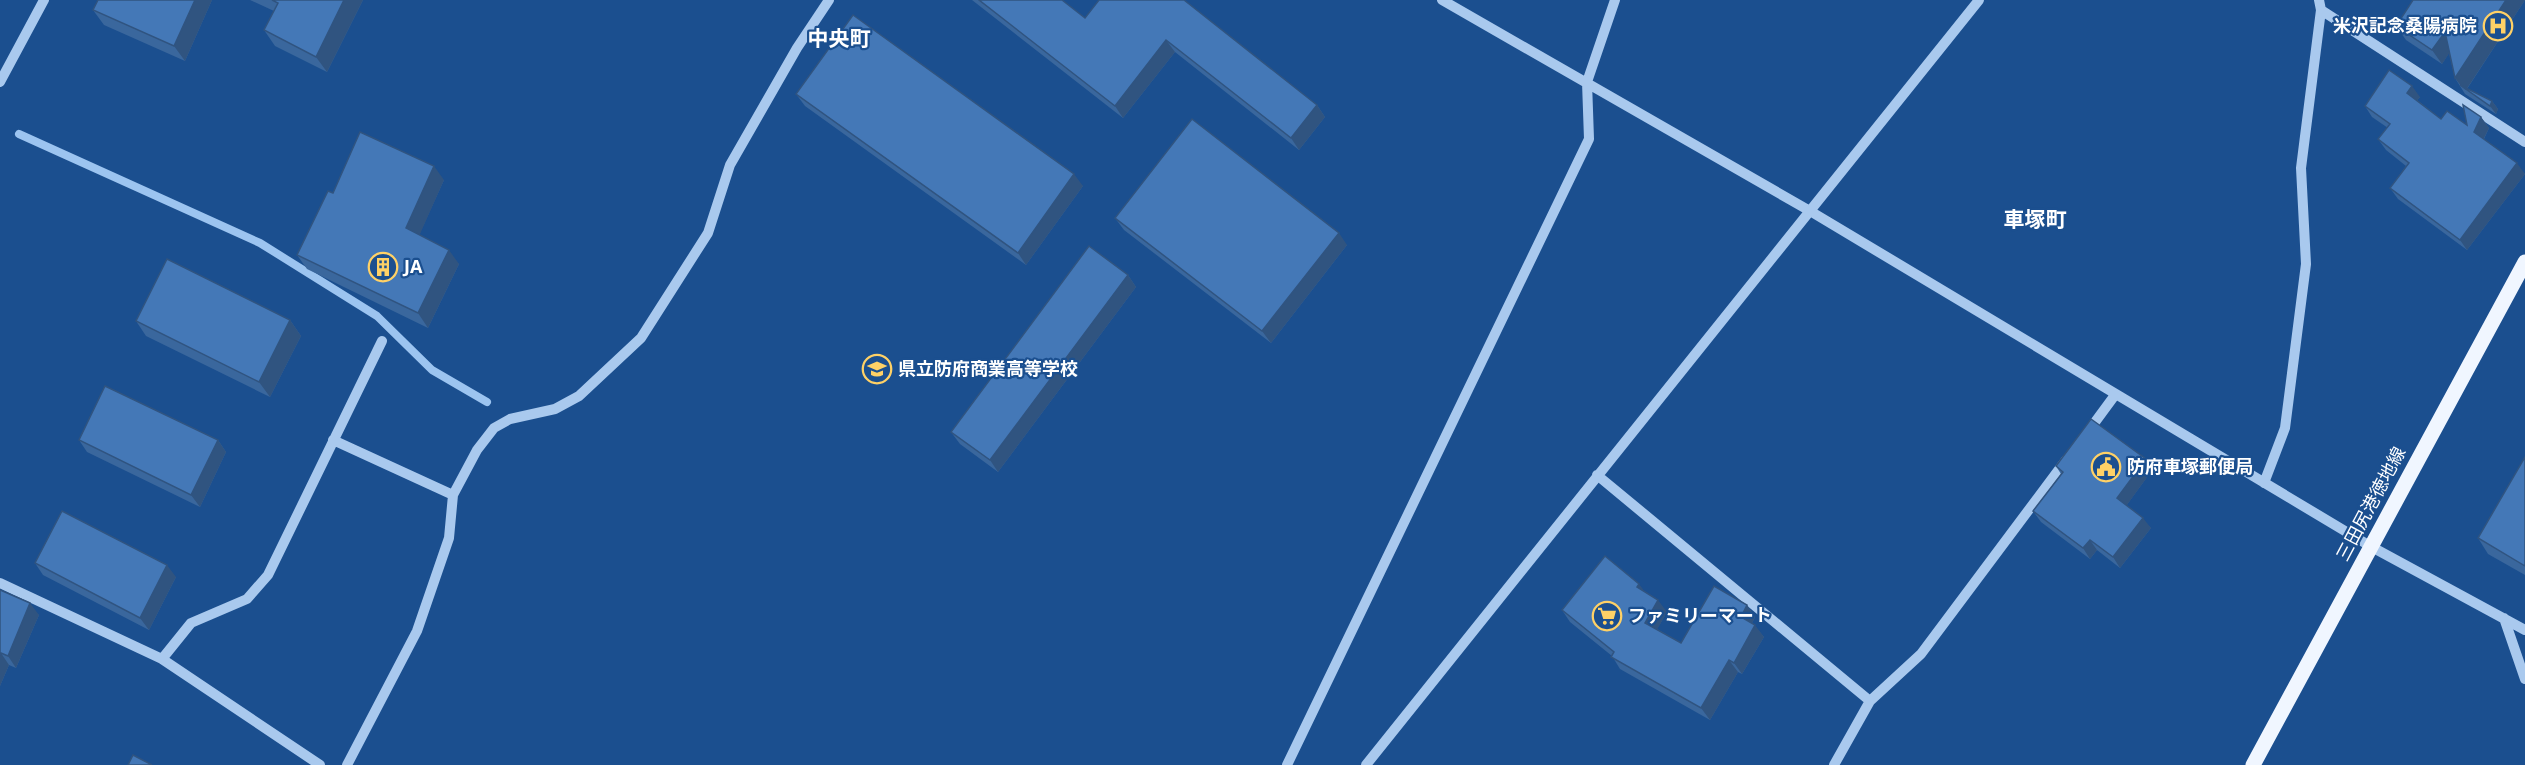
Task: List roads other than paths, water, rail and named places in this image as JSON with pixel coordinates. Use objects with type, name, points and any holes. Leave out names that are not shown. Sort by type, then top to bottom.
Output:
[{"type":"main road","name":"三田尻港徳地線","points":[[2253,765],[2525,262]]},
{"type":"street","points":[[0,82],[44,0]]},
{"type":"street","points":[[347,765],[417,631],[449,538],[453,495],[477,450],[494,428],[510,419],[555,409],[579,396],[641,338],[708,233],[730,165],[797,48],[830,0]]},
{"type":"street","points":[[1442,0],[1587,81],[1810,211],[2370,546],[2525,630]]},
{"type":"street","points":[[1287,765],[1589,140],[1587,81],[1615,0]]},
{"type":"street","points":[[1366,765],[1979,0]]},
{"type":"street","points":[[2264,483],[2285,428],[2306,264],[2301,168],[2320,5],[2525,141]]},
{"type":"street","points":[[162,659],[191,622],[247,599],[268,575],[382,341]]},
{"type":"street","points":[[2080,443],[2115,395]]},
{"type":"street","points":[[333,441],[453,495]]},
{"type":"street","points":[[1834,765],[1870,700],[1920,654],[2073,452]]},
{"type":"street","points":[[1597,475],[1870,700]]},
{"type":"street","points":[[0,583],[162,659],[320,765]]},
{"type":"street","points":[[2504,618],[2525,679]]},
{"type":"waterway","points":[[19,134],[260,243],[377,316],[432,370],[487,402]]},
{"type":"place","name":"米沢記念桑陽病院","points":[[2498,26]]},
{"type":"place","name":"JA","points":[[383,267]]},
{"type":"place","name":"県立防府商業高等学校","points":[[877,369]]},
{"type":"place","name":"防府車塚郵便局","points":[[2106,467]]},
{"type":"place","name":"ファミリーマート","points":[[1607,616]]},
{"type":"district","name":"中央町","points":[[839,39]]},
{"type":"district","name":"車塚町","points":[[2035,220]]}]
